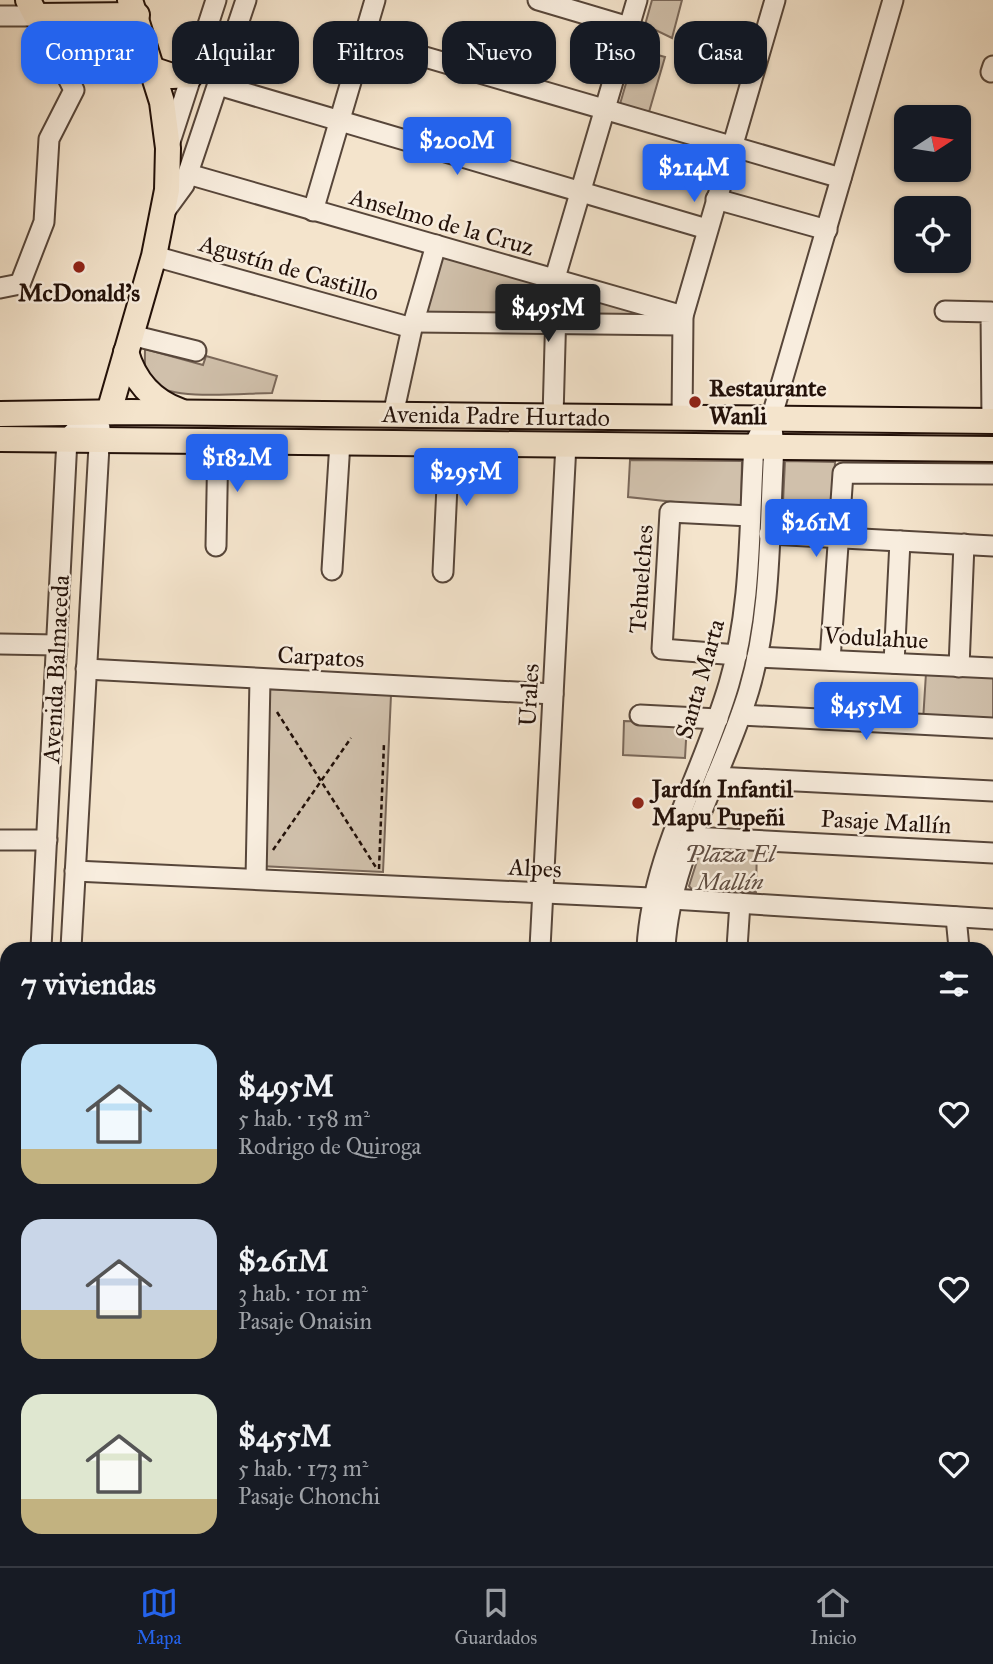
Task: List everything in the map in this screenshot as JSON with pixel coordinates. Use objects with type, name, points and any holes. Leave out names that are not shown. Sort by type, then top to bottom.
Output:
[{"type":"main road","points":[[32,8],[133,8]]},
{"type":"main road","points":[[157,84],[168,148],[165,211]]},
{"type":"main road","name":"Avenida Balmaceda","points":[[109,412],[165,211]]},
{"type":"main road","points":[[128,344],[133,373],[147,390],[164,404],[184,413]]},
{"type":"main road","name":"Avenida Padre Hurtado","points":[[0,414],[109,412],[992,421]]},
{"type":"main road","name":"Avenida Padre Hurtado","points":[[0,439],[993,449]]},
{"type":"street","points":[[209,21],[216,0]]},
{"type":"street","name":"Avenida Balmaceda","points":[[165,211],[178,195],[188,174],[246,0]]},
{"type":"street","points":[[369,21],[375,0]]},
{"type":"street","points":[[538,0],[609,21]]},
{"type":"street","points":[[631,21],[636,0]]},
{"type":"street","points":[[682,419],[683,320],[775,0]]},
{"type":"street","name":"Santa Marta","points":[[649,942],[662,899],[692,837],[741,715],[757,657],[769,534],[761,430],[771,419],[893,0]]},
{"type":"street","points":[[0,16],[32,8],[74,90],[47,149],[45,210],[34,251],[20,284],[0,288]]},
{"type":"street","points":[[428,58],[841,178]]},
{"type":"street","points":[[168,148],[188,84]]},
{"type":"street","points":[[313,211],[351,84]]},
{"type":"street","points":[[553,417],[556,280],[613,84]]},
{"type":"street","points":[[218,85],[707,229]]},
{"type":"street","name":"Anselmo de la Cruz","points":[[188,174],[556,280],[683,320]]},
{"type":"street","points":[[716,200],[827,230]]},
{"type":"street","points":[[393,415],[413,325],[436,245]]},
{"type":"street","name":"Agustín de Castillo","points":[[154,256],[413,325],[683,320]]},
{"type":"street","points":[[944,311],[991,312],[992,421]]},
{"type":"street","points":[[128,344],[196,351]]},
{"type":"street","points":[[67,439],[90,419],[109,412]]},
{"type":"street","name":"Avenida Balmaceda","points":[[71,942],[98,439],[102,421],[109,412]]},
{"type":"street","name":"Avenida Balmaceda","points":[[41,942],[67,439]]},
{"type":"street","points":[[216,546],[218,440]]},
{"type":"street","points":[[332,570],[340,442]]},
{"type":"street","points":[[443,572],[449,443]]},
{"type":"street","name":"Urales","points":[[540,942],[566,444]]},
{"type":"street","name":"Santa Marta","points":[[665,942],[662,899],[669,845],[718,719],[737,655],[745,611],[750,516],[764,446]]},
{"type":"street","points":[[830,660],[843,473],[993,474]]},
{"type":"street","name":"Tehuelches","points":[[737,655],[662,649],[670,512],[750,516]]},
{"type":"street","points":[[769,534],[993,546]]},
{"type":"street","points":[[894,663],[900,541]]},
{"type":"street","points":[[958,667],[964,544]]},
{"type":"street","points":[[0,645],[57,645]]},
{"type":"street","name":"Vodulahue","points":[[757,657],[993,668]]},
{"type":"street","name":"Carpatos","points":[[86,669],[260,682],[553,694]]},
{"type":"street","points":[[257,876],[260,682]]},
{"type":"street","points":[[640,715],[718,719]]},
{"type":"street","points":[[741,715],[993,728]]},
{"type":"street","points":[[716,777],[993,790]]},
{"type":"street","name":"Pasaje Mallín","points":[[692,837],[993,853]]},
{"type":"street","points":[[0,840],[47,840]]},
{"type":"street","name":"Alpes","points":[[75,871],[383,878],[542,893],[993,919]]},
{"type":"street","points":[[737,942],[740,903]]},
{"type":"street","points":[[956,917],[958,942]]},
{"type":"path","points":[[260,682],[383,878]]},
{"type":"path","points":[[257,876],[351,738]]},
{"type":"path","points":[[383,878],[384,743]]},
{"type":"green space","points":[[652,0],[682,0],[676,21],[674,21],[672,38],[660,32],[660,21],[646,21]]},
{"type":"green space","points":[[660,56],[665,57],[660,74]]},
{"type":"green space","points":[[626,84],[657,84],[649,112],[620,104]]},
{"type":"green space","points":[[433,251],[545,282],[542,313],[422,314]]},
{"type":"green space","points":[[566,289],[654,316],[565,316]]},
{"type":"green space","points":[[145,349],[203,365],[206,356],[277,376],[272,393],[177,393],[150,381],[145,368]]},
{"type":"green space","points":[[630,460],[742,461],[741,509],[628,497]]},
{"type":"green space","points":[[785,461],[835,462],[832,526],[782,523]]},
{"type":"green space","points":[[926,673],[993,677],[993,725],[923,721]]},
{"type":"green space","points":[[269,689],[391,695],[383,872],[260,866]]},
{"type":"green space","points":[[624,721],[687,723],[685,758],[623,755]]},
{"type":"green space","name":"Plaza El Mallín","points":[[703,842],[757,844],[756,892],[694,892],[689,886]]},
{"type":"place","name":"McDonald's","points":[[79,267]]},
{"type":"place","name":"Restaurante Wanli","points":[[695,402]]},
{"type":"place","name":"Jardín Infantil Mapu Pupeñi","points":[[638,803]]}]
